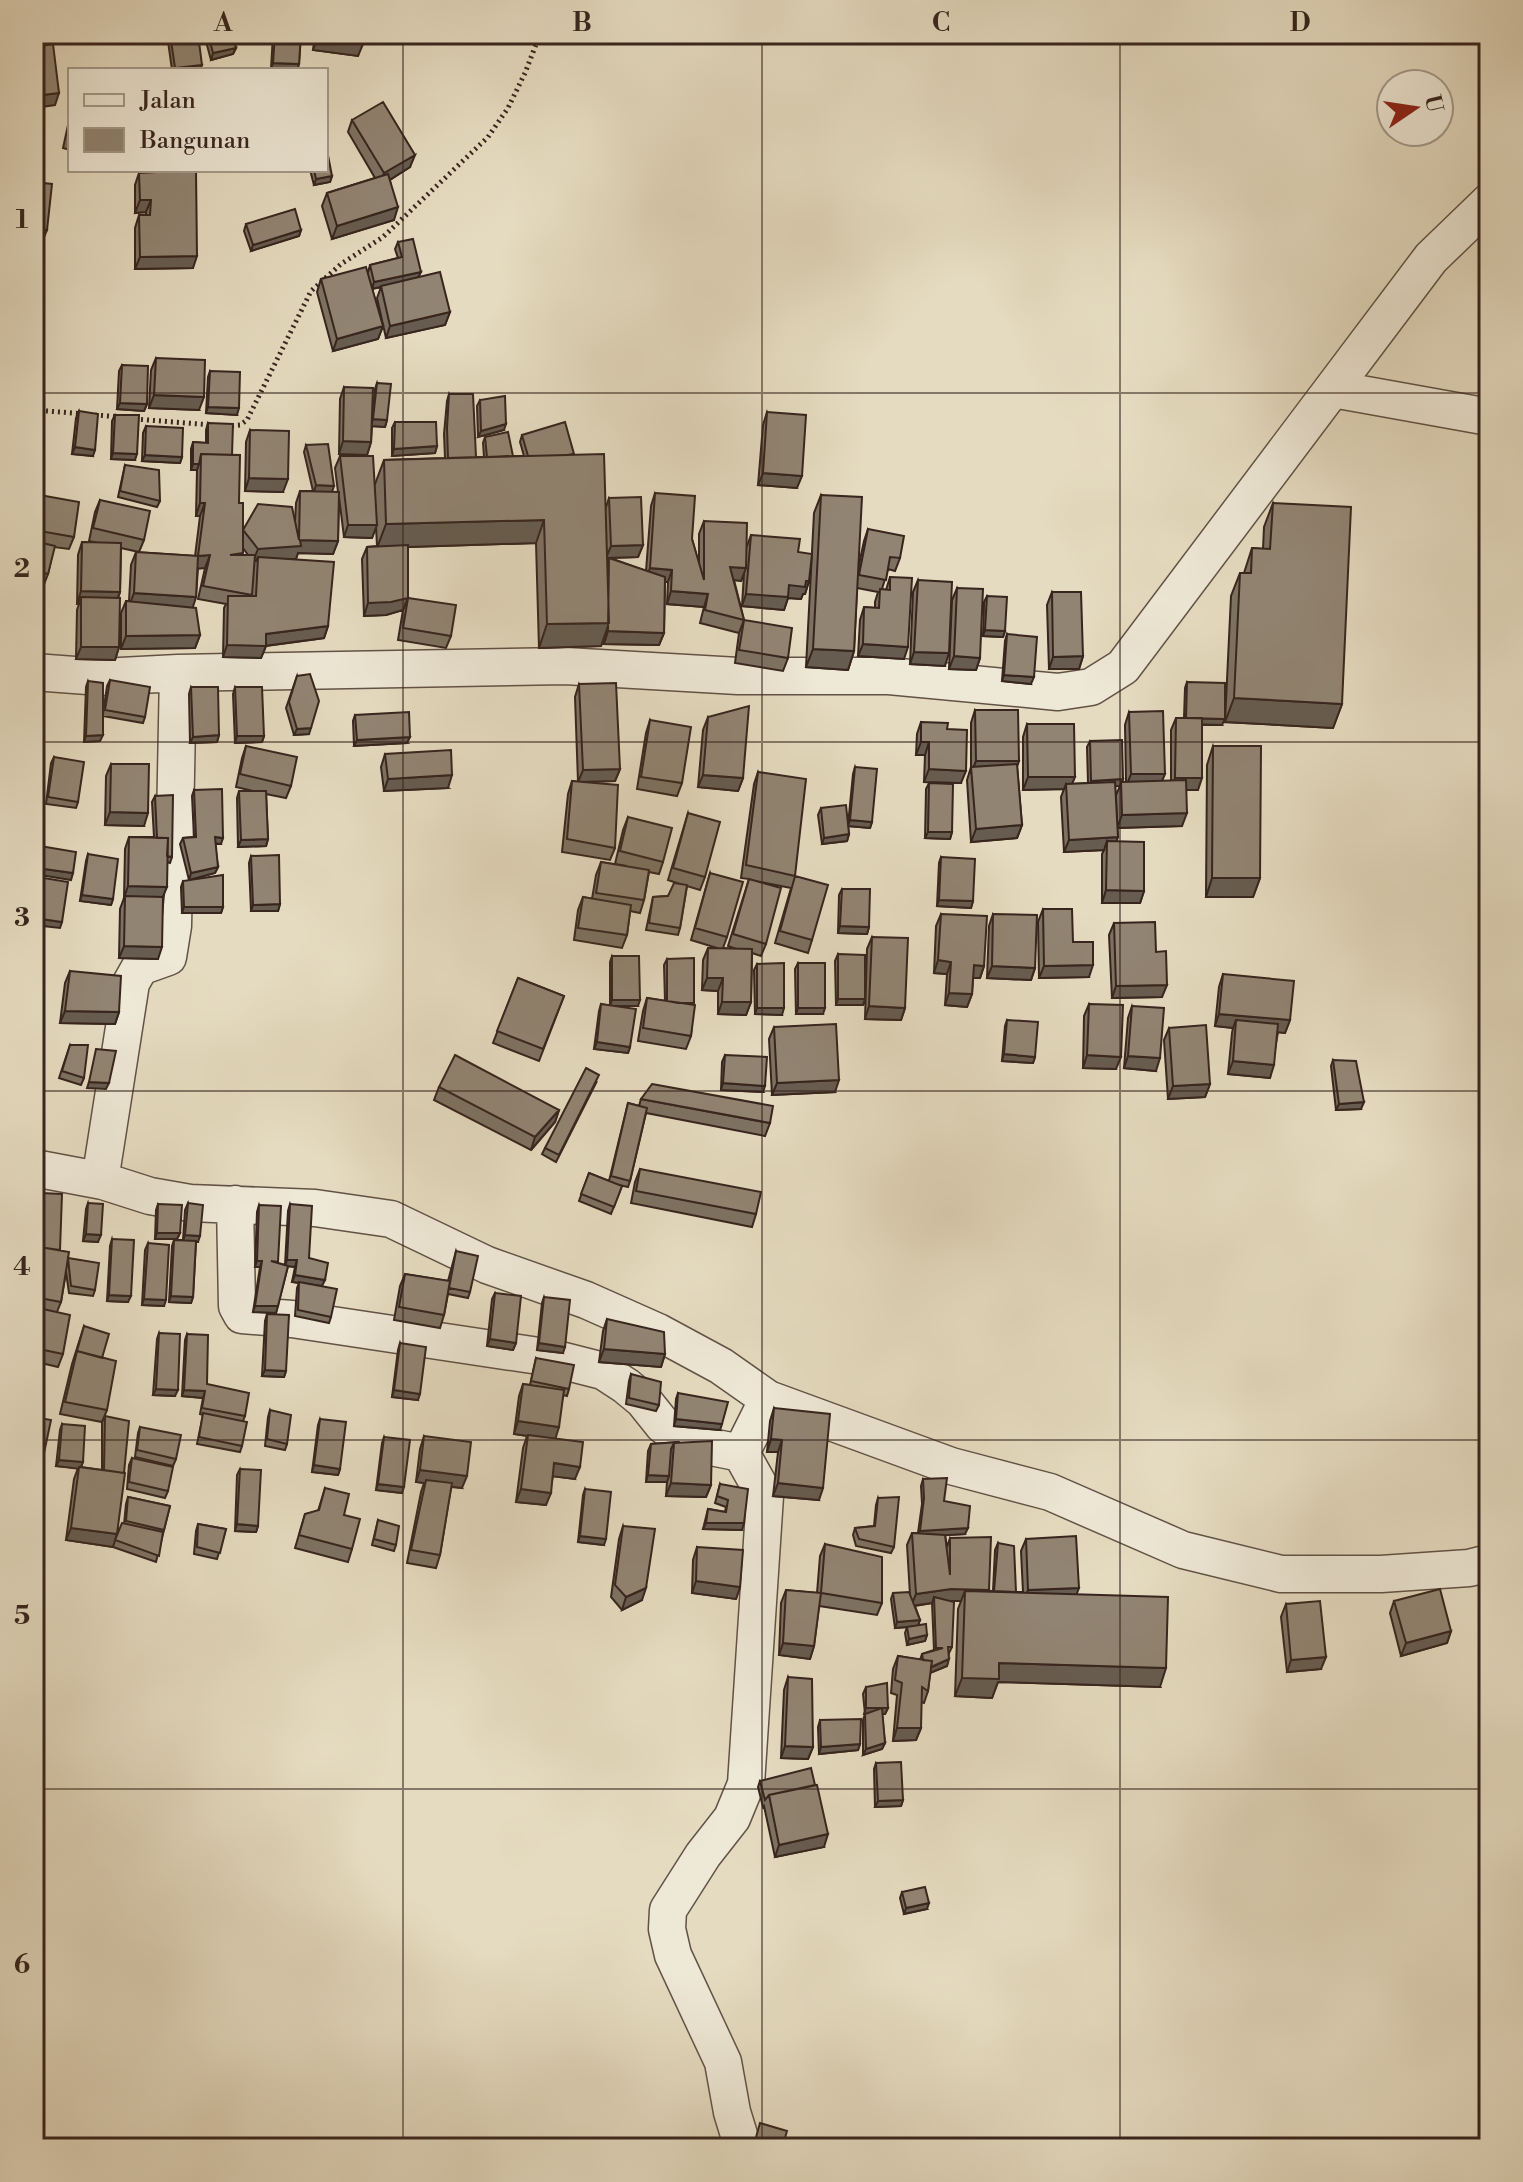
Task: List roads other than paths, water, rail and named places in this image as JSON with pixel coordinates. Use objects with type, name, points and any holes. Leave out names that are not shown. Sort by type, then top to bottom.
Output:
[{"type":"street","points":[[34,672],[101,677],[565,666],[738,676],[889,676],[1058,692],[1091,687],[1123,667],[1431,258],[1489,202]]},
{"type":"street","points":[[1333,389],[1489,417]]},
{"type":"street","points":[[103,1181],[102,1168],[131,983],[140,967],[168,957],[173,926],[178,673]]},
{"type":"street","points":[[34,1168],[103,1181],[150,1196],[190,1203],[315,1208],[391,1219],[487,1265],[586,1300],[658,1332],[721,1366],[768,1399],[951,1466],[1050,1492],[1183,1550],[1281,1574],[1381,1574],[1469,1568],[1489,1563]]},
{"type":"street","points":[[235,1204],[236,1299],[242,1315],[292,1319],[552,1358],[603,1371],[643,1400],[663,1425],[686,1442],[741,1453],[765,1496],[746,1784],[732,1818],[703,1855],[668,1910],[667,1929],[673,1955],[723,2062],[732,2112],[743,2148]]},
{"type":"street","points":[[741,1453],[768,1399]]}]
